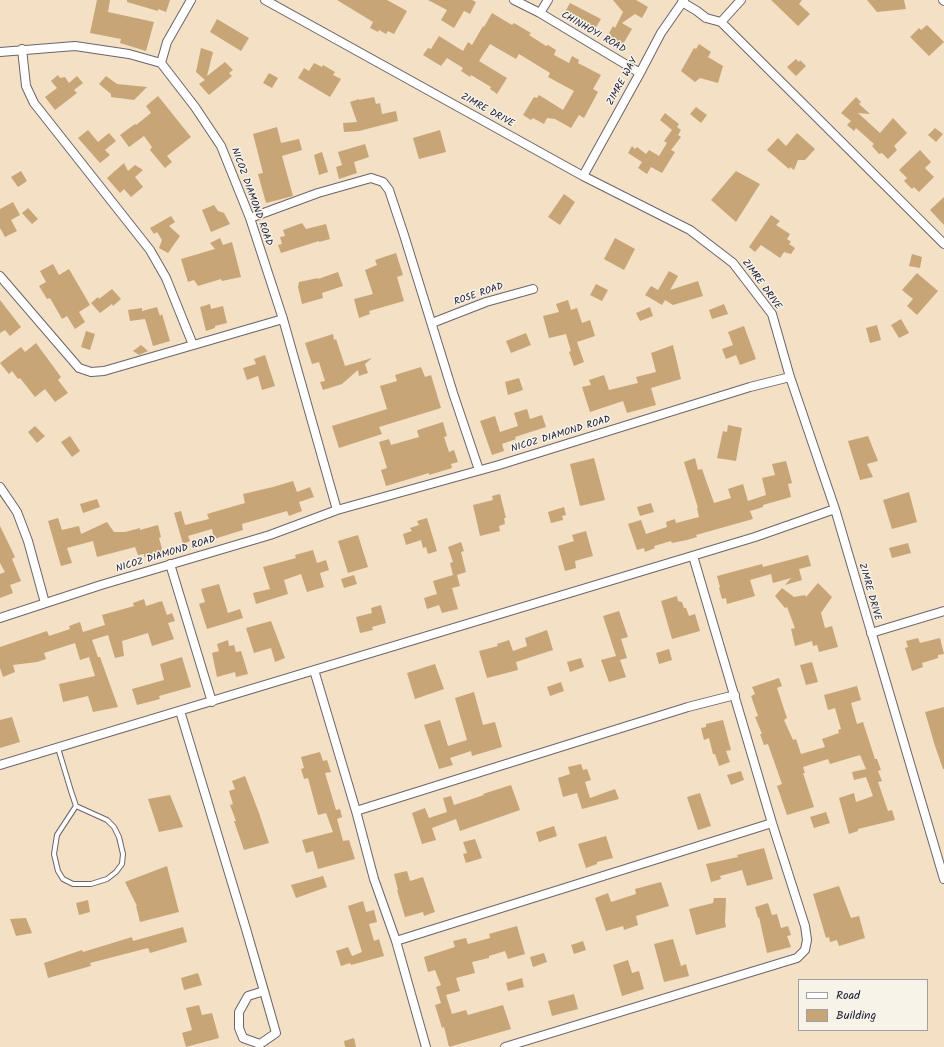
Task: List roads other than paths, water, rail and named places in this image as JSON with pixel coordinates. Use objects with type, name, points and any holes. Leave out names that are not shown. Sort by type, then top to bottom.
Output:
[{"type":"street","points":[[0,52],[22,49],[75,46],[130,54],[161,63],[167,42],[191,0]]},
{"type":"street","name":"ZIMRE DRIVE","points":[[265,0],[583,176],[690,230],[733,263],[772,314],[790,377],[835,509],[944,879]]},
{"type":"street","name":"CHINHOYI ROAD","points":[[514,0],[640,74]]},
{"type":"street","points":[[540,14],[548,0]]},
{"type":"street","points":[[721,22],[741,0]]},
{"type":"street","points":[[683,1],[706,18],[721,22],[944,244]]},
{"type":"street","name":"ZIMRE WAY","points":[[583,176],[661,33],[683,1]]},
{"type":"street","points":[[22,49],[26,86],[34,103],[150,250],[166,278],[193,345]]},
{"type":"street","name":"NICOZ DIAMOND ROAD","points":[[161,63],[195,107],[221,146],[250,218],[283,319],[337,510]]},
{"type":"street","points":[[250,218],[318,193],[371,178],[383,182],[389,190],[479,470]]},
{"type":"street","points":[[0,277],[79,368],[91,372],[104,371],[283,319]]},
{"type":"street","name":"ROSE ROAD","points":[[432,323],[486,302],[533,289]]},
{"type":"street","name":"NICOZ DIAMOND ROAD","points":[[0,618],[170,564],[270,535],[337,510],[479,470],[750,387],[790,377]]},
{"type":"street","points":[[0,487],[17,512],[28,541],[45,603]]},
{"type":"street","points":[[0,765],[755,538],[835,509]]},
{"type":"street","points":[[505,1047],[797,958],[805,950],[807,940],[804,926],[693,556]]},
{"type":"street","points":[[170,564],[212,702]]},
{"type":"street","points":[[871,634],[944,611]]},
{"type":"street","points":[[314,670],[356,811],[374,879],[396,941],[426,1047]]},
{"type":"street","points":[[356,811],[688,707],[735,695]]},
{"type":"street","points":[[180,711],[264,991],[276,1033],[260,1044],[243,1038],[239,1028],[239,1012],[248,996],[264,991]]},
{"type":"street","points":[[396,941],[772,823]]},
{"type":"lane","points":[[58,748],[70,791],[76,806],[107,820],[114,827],[119,836],[123,854],[122,864],[116,872],[107,879],[91,884],[73,884],[63,879],[58,870],[54,854],[57,835],[76,806]]}]
